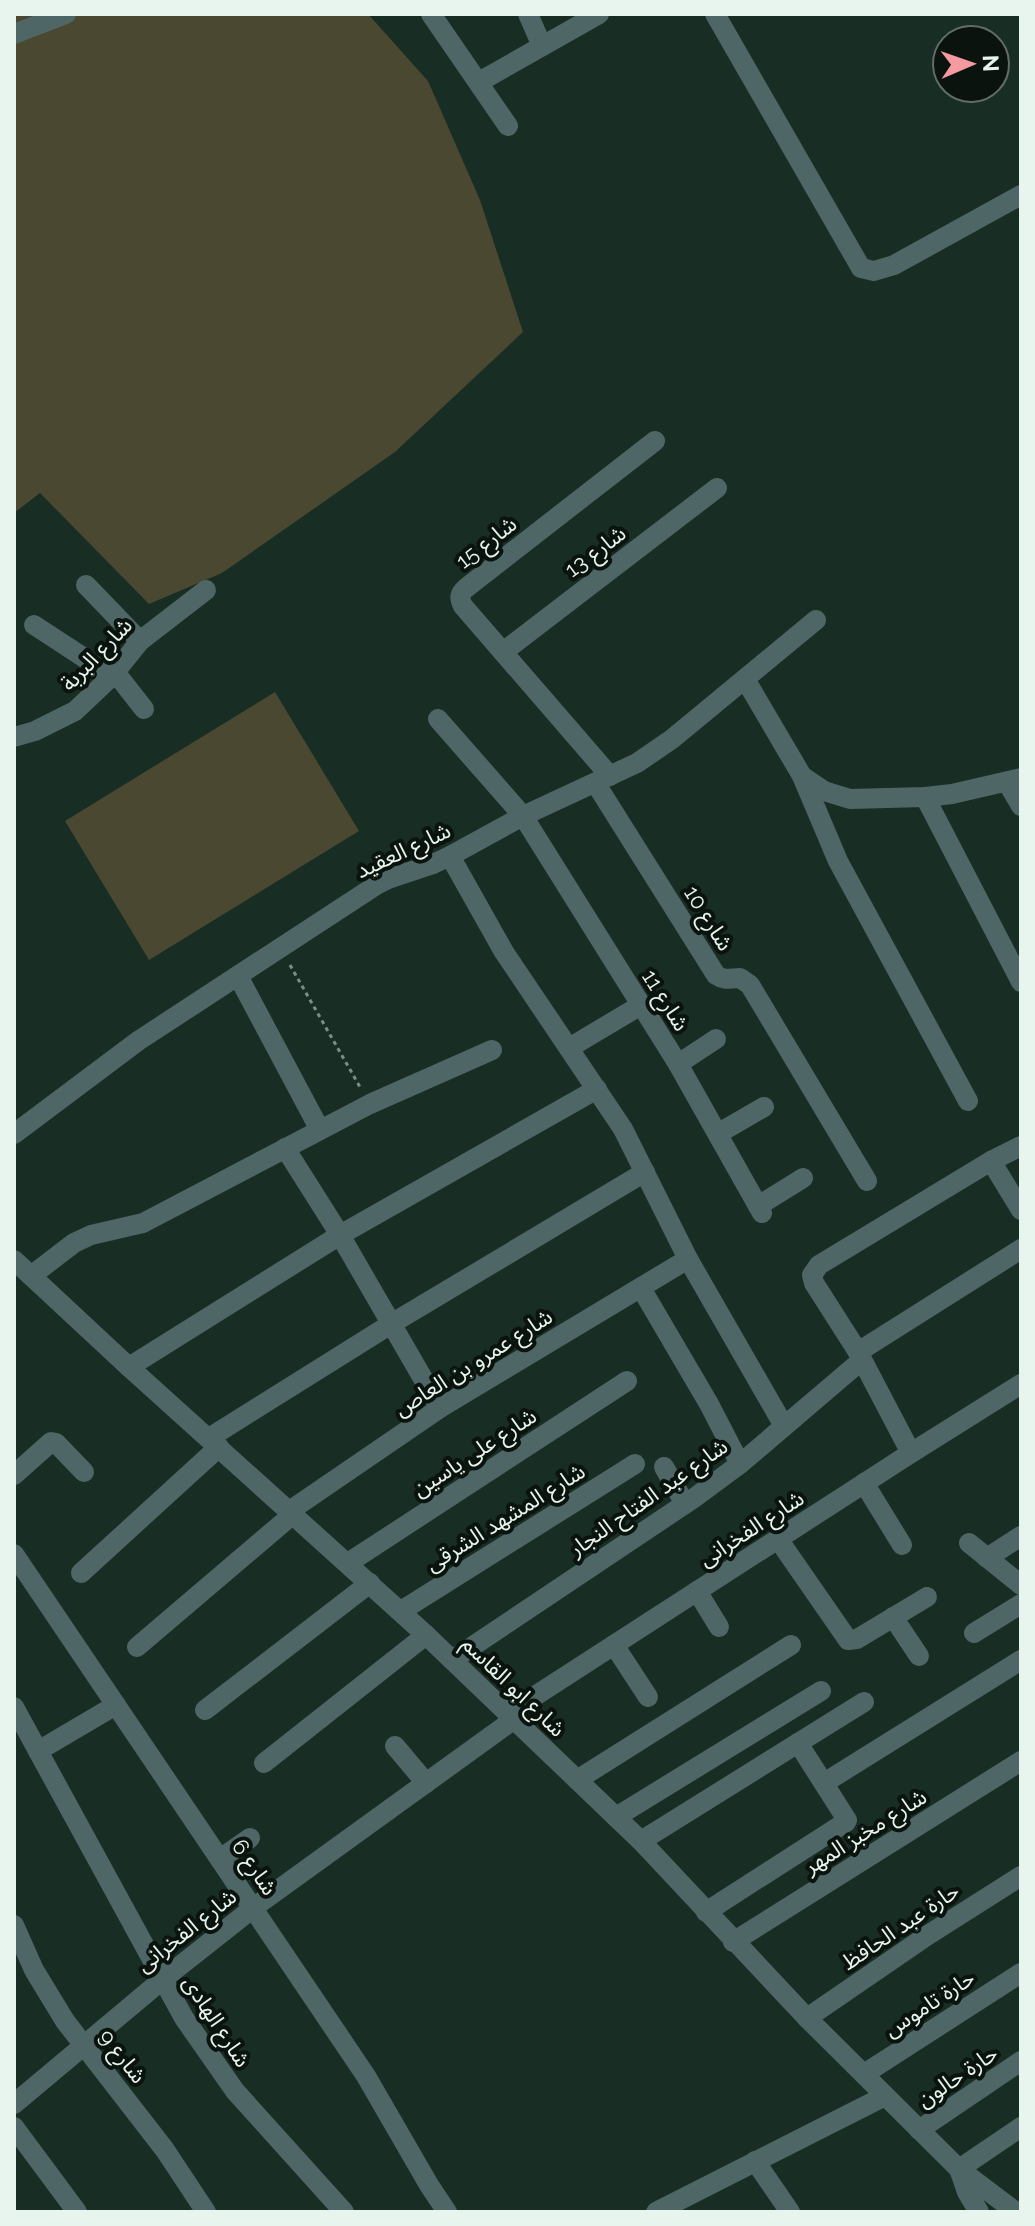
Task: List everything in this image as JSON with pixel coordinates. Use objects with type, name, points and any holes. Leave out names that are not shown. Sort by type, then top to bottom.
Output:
[{"type":"street","points":[[14,34],[66,14]]},
{"type":"street","points":[[431,14],[508,126]]},
{"type":"street","points":[[528,14],[542,46]]},
{"type":"street","points":[[479,82],[599,14]]},
{"type":"street","points":[[715,14],[861,268],[874,271],[894,265],[1021,195]]},
{"type":"street","name":"شارع 15","points":[[603,780],[463,606],[459,599],[460,592],[655,441]]},
{"type":"street","name":"شارع 13","points":[[503,652],[717,488]]},
{"type":"street","points":[[86,585],[140,641]]},
{"type":"street","name":"شارع البربة","points":[[14,737],[35,731],[75,711],[113,674],[140,641],[206,590]]},
{"type":"street","name":"شارع العقيد","points":[[14,1134],[138,1041],[388,879],[433,864],[523,816],[637,763],[672,739],[816,620]]},
{"type":"street","points":[[34,625],[113,674],[144,709]]},
{"type":"street","points":[[745,679],[802,776],[838,861],[968,1101]]},
{"type":"street","name":"شارع 11","points":[[438,719],[523,816],[678,1064],[760,1210],[803,1178]]},
{"type":"street","points":[[802,776],[824,791],[850,799],[952,794],[1014,780],[1021,806]]},
{"type":"street","name":"شارع 10","points":[[603,780],[716,975],[728,980],[740,978],[750,985],[867,1181]]},
{"type":"street","points":[[925,797],[1021,982]]},
{"type":"street","points":[[450,856],[504,952],[623,1129],[688,1259],[784,1426]]},
{"type":"street","points":[[238,976],[320,1130]]},
{"type":"street","points":[[569,1048],[641,1005]]},
{"type":"street","points":[[678,1064],[716,1039]]},
{"type":"street","points":[[31,1276],[74,1243],[91,1235],[143,1223],[370,1104],[492,1050]]},
{"type":"street","points":[[129,1367],[340,1235],[597,1089]]},
{"type":"street","points":[[719,1133],[764,1107]]},
{"type":"street","points":[[911,1453],[860,1356],[812,1275],[819,1265],[1021,1146]]},
{"type":"street","points":[[285,1148],[340,1235],[440,1408]]},
{"type":"street","points":[[991,1161],[1021,1210]]},
{"type":"street","points":[[81,1573],[214,1443],[391,1324],[645,1172]]},
{"type":"street","name":"شارع عبد الفتاح النجار","points":[[452,1660],[685,1504],[740,1464],[860,1356],[1021,1249]]},
{"type":"street","name":"شارع عمرو بن العاص","points":[[137,1647],[290,1513],[440,1408],[688,1259]]},
{"type":"street","name":"شارع ابو القاسم","points":[[14,1260],[401,1611],[641,1841],[733,1942],[919,2130],[959,2169],[1016,2212]]},
{"type":"street","points":[[641,1288],[740,1464]]},
{"type":"street","name":"شارع على ياسين","points":[[348,1563],[627,1381]]},
{"type":"street","name":"شارع الفخرانى","points":[[14,2104],[83,2044],[253,1908],[426,1783],[510,1717],[614,1645],[1021,1384]]},
{"type":"street","points":[[14,1475],[51,1442],[56,1443],[84,1472]]},
{"type":"street","name":"شارع المشهد الشرقى","points":[[401,1611],[635,1464]]},
{"type":"street","points":[[664,1467],[685,1504]]},
{"type":"street","points":[[864,1483],[902,1545]]},
{"type":"street","points":[[987,1558],[1021,1536]]},
{"type":"street","points":[[778,1539],[848,1640],[857,1639],[927,1597]]},
{"type":"street","points":[[969,1543],[1021,1585]]},
{"type":"street","name":"شارع 6","points":[[14,1554],[366,2076],[447,2212]]},
{"type":"street","points":[[205,1710],[370,1583]]},
{"type":"street","points":[[697,1591],[719,1627]]},
{"type":"street","points":[[974,1633],[1021,1604]]},
{"type":"street","points":[[893,1617],[919,1656]]},
{"type":"street","points":[[264,1763],[426,1635]]},
{"type":"street","points":[[614,1645],[648,1697]]},
{"type":"street","points":[[577,1780],[791,1645]]},
{"type":"street","points":[[824,1783],[1021,1660]]},
{"type":"street","points":[[616,1817],[821,1691]]},
{"type":"street","points":[[641,1841],[864,1702]]},
{"type":"street","points":[[38,1751],[116,1705]]},
{"type":"street","name":"شارع الهادى","points":[[14,1707],[162,1980],[208,2055],[235,2091],[344,2212]]},
{"type":"street","points":[[706,1912],[846,1822],[798,1743]]},
{"type":"street","points":[[395,1746],[426,1783]]},
{"type":"street","name":"شارع مخبز المهر","points":[[733,1942],[1021,1761]]},
{"type":"street","points":[[220,1859],[250,1838]]},
{"type":"street","name":"حارة عبد الحافظ","points":[[807,2018],[1021,1876]]},
{"type":"street","name":"شارع 9","points":[[14,1925],[48,1996],[165,2150],[206,2212]]},
{"type":"street","name":"حارة تاموس","points":[[864,2074],[1021,1973]]},
{"type":"street","name":"حارة حالون","points":[[919,2130],[1021,2061]]},
{"type":"street","points":[[656,2212],[885,2096]]},
{"type":"street","points":[[14,2127],[77,2212]]},
{"type":"street","points":[[959,2169],[1021,2127]]},
{"type":"street","points":[[755,2161],[790,2212]]},
{"type":"street","name":"شارع ابو القاسم","points":[[959,2169],[967,2192],[979,2212]]},
{"type":"path","points":[[280,949],[370,1104]]},
{"type":"shaded area","points":[[14,14],[368,14],[428,81],[480,200],[523,332],[395,452],[222,573],[149,604],[40,493],[14,513]]},
{"type":"shaded area","points":[[275,692],[359,831],[149,960],[65,821]]}]
